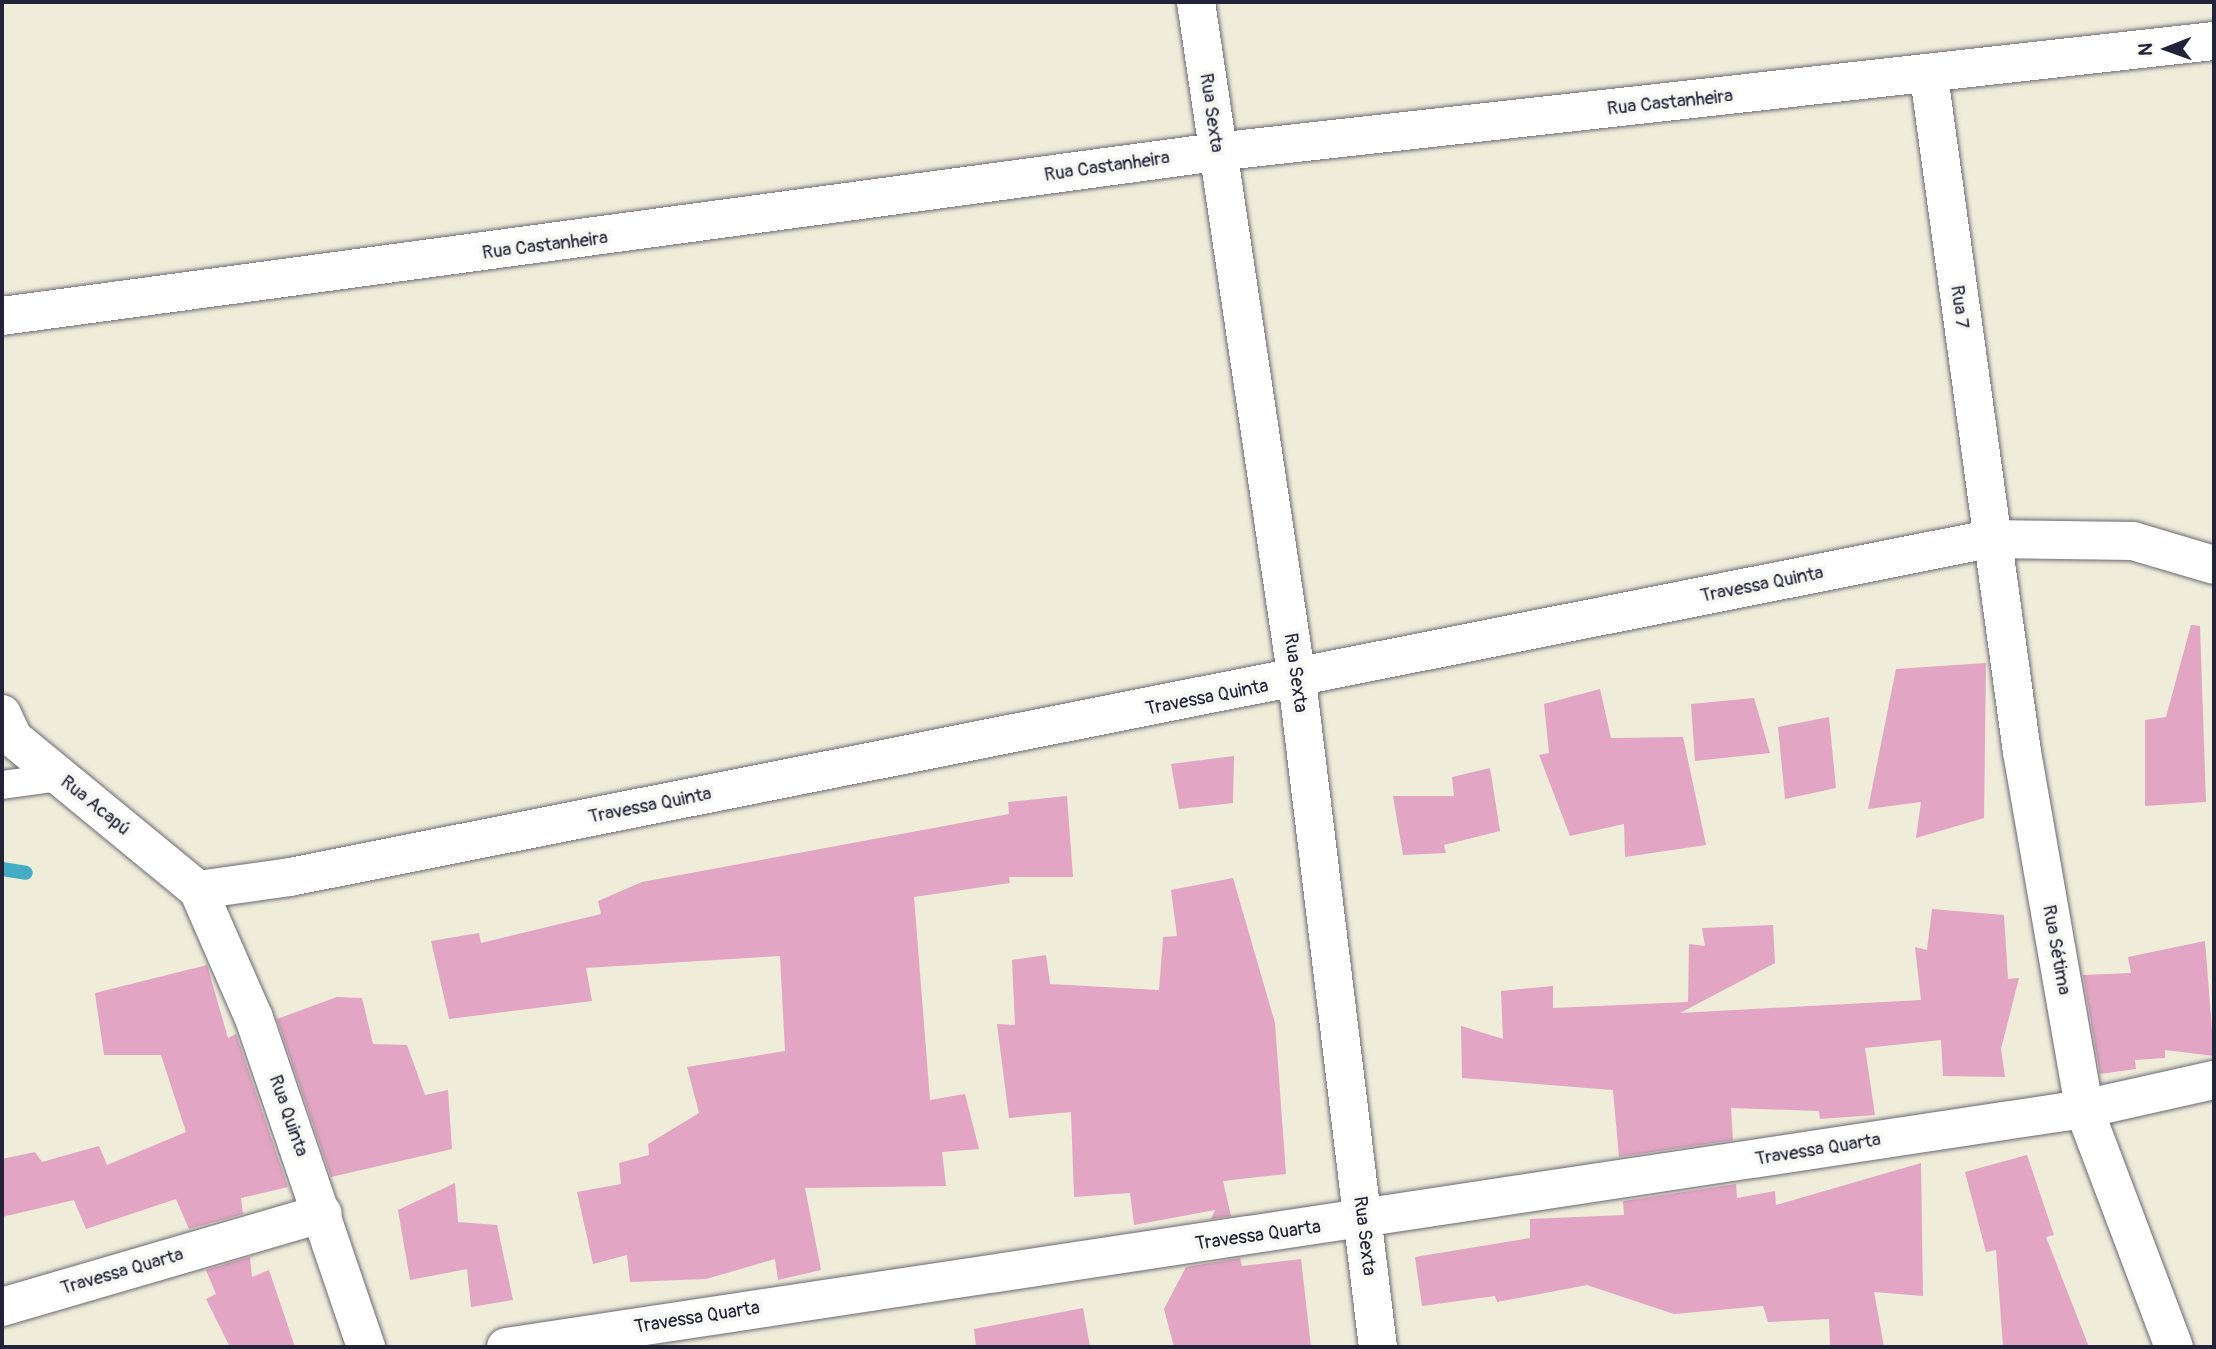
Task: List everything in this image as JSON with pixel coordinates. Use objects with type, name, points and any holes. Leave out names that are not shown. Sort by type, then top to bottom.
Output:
[{"type":"street","name":"Rua Sexta","points":[[1196,2],[1216,152],[1297,680],[1378,1347]]},
{"type":"street","name":"Rua Castanheira","points":[[2,316],[1216,152],[1928,76],[2214,41]]},
{"type":"street","name":"Rua 7","points":[[1928,76],[1990,539]]},
{"type":"street","name":"Travessa Quinta","points":[[198,890],[290,877],[1297,680],[1990,539],[2133,541],[2214,565]]},
{"type":"street","name":"Rua Sétima","points":[[1990,539],[2084,1110],[2174,1347]]},
{"type":"street","name":"Rua Acapú","points":[[2,714],[13,738],[198,890]]},
{"type":"street","name":"Rua Quinta","points":[[198,890],[254,1018],[323,1213],[366,1347]]},
{"type":"street","name":"Travessa Quarta","points":[[506,1347],[1362,1221],[2084,1110],[2214,1080]]},
{"type":"street","name":"Travessa Quarta","points":[[2,1307],[323,1213]]},
{"type":"lane","points":[[2,785],[60,777]]},
{"type":"building","points":[[2191,625],[2200,626],[2206,802],[2145,806],[2145,720],[2166,717]]},
{"type":"building","points":[[1986,663],[1984,818],[1916,838],[1921,802],[1868,809],[1896,669]]},
{"type":"building","points":[[1600,689],[1611,738],[1683,737],[1706,845],[1625,857],[1624,824],[1570,836],[1539,755],[1549,753],[1544,704]]},
{"type":"building","points":[[1754,698],[1770,753],[1695,761],[1691,704]]},
{"type":"building","points":[[1829,717],[1836,788],[1785,799],[1778,727]]},
{"type":"building","points":[[1234,756],[1233,803],[1179,809],[1171,764]]},
{"type":"building","points":[[1490,768],[1500,831],[1444,845],[1446,853],[1403,855],[1393,796],[1454,796],[1452,777]]},
{"type":"building","points":[[1067,796],[1073,877],[1009,877],[1010,883],[914,897],[930,1100],[965,1094],[979,1149],[942,1152],[946,1186],[805,1188],[821,1270],[778,1280],[775,1259],[706,1279],[630,1282],[627,1255],[593,1264],[577,1192],[621,1184],[619,1163],[649,1155],[648,1144],[699,1113],[687,1067],[785,1051],[780,956],[586,968],[592,1001],[449,1019],[431,941],[479,933],[481,943],[601,914],[598,901],[642,882],[1009,814],[1008,802]]},
{"type":"building","points":[[1233,878],[1275,1023],[1286,1174],[1223,1181],[1231,1216],[1211,1219],[1215,1210],[1134,1225],[1130,1193],[1074,1197],[1071,1112],[1009,1118],[997,1024],[1015,1025],[1012,960],[1046,955],[1050,984],[1159,990],[1163,937],[1177,936],[1171,890]]},
{"type":"building","points":[[1932,909],[2004,915],[2008,979],[2019,978],[2001,1049],[2005,1077],[1943,1076],[1941,1040],[1865,1048],[1875,1115],[1820,1119],[1819,1111],[1731,1108],[1733,1140],[1619,1157],[1613,1090],[1462,1078],[1461,1026],[1503,1039],[1501,991],[1553,986],[1553,1008],[1688,1002],[1689,944],[1705,946],[1702,928],[1773,925],[1775,963],[1680,1013],[1921,1000],[1915,947],[1927,950]]},
{"type":"building","points":[[2205,941],[2214,1056],[2165,1050],[2165,1058],[2135,1060],[2136,1069],[2100,1074],[2083,975],[2131,973],[2128,957]]},
{"type":"building","points":[[207,965],[228,1038],[236,1034],[288,1187],[241,1198],[243,1214],[189,1229],[176,1199],[86,1229],[74,1200],[2,1217],[2,1159],[35,1152],[42,1162],[99,1146],[107,1165],[186,1132],[161,1055],[104,1055],[95,993]]},
{"type":"building","points":[[337,997],[362,998],[373,1044],[407,1045],[425,1095],[448,1090],[452,1149],[331,1177],[277,1019]]},
{"type":"building","points":[[2027,1155],[2054,1235],[2046,1237],[2089,1347],[2003,1347],[1996,1250],[1986,1252],[1965,1172]]},
{"type":"building","points":[[1921,1163],[1923,1296],[1874,1292],[1884,1347],[1830,1347],[1829,1319],[1768,1322],[1763,1306],[1674,1314],[1587,1285],[1497,1302],[1495,1296],[1422,1306],[1415,1257],[1530,1238],[1530,1219],[1624,1215],[1623,1201],[1736,1184],[1737,1198],[1775,1191],[1776,1205]]},
{"type":"building","points":[[455,1183],[458,1222],[497,1225],[513,1300],[471,1307],[467,1269],[410,1280],[398,1210]]},
{"type":"building","points":[[250,1257],[252,1277],[269,1270],[295,1347],[230,1347],[206,1299],[216,1294],[206,1270]]},
{"type":"building","points":[[1240,1258],[1242,1266],[1301,1259],[1311,1347],[1174,1347],[1164,1309],[1186,1267]]},
{"type":"building","points":[[1083,1308],[1090,1347],[976,1347],[974,1329]]},
{"type":"waterway","points":[[2,869],[26,873]]}]
